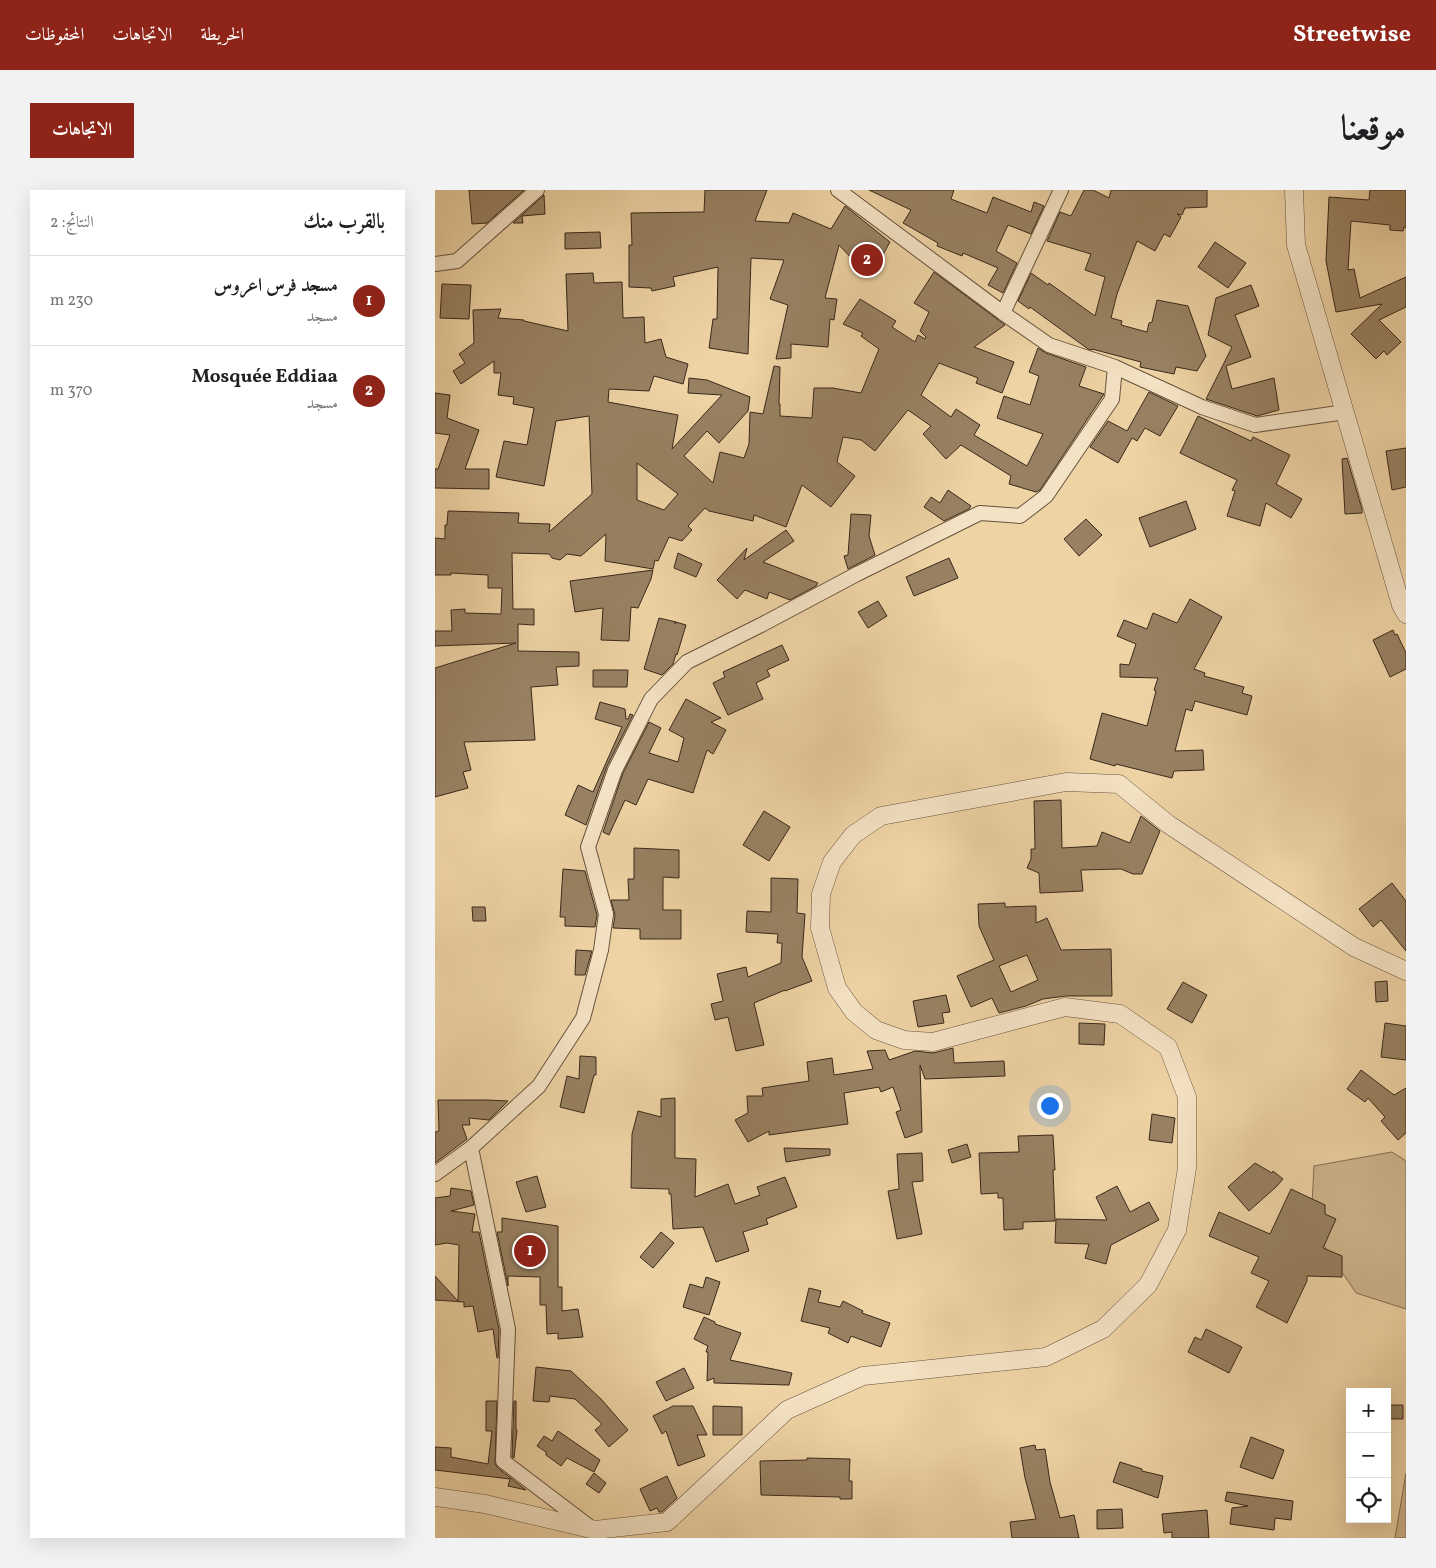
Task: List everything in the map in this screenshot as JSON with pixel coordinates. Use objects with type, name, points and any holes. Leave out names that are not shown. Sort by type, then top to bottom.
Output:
[{"type":"street","points":[[435,264],[457,261],[537,190]]},
{"type":"street","points":[[838,190],[1049,345],[1115,366],[1202,407],[1255,425],[1345,412]]},
{"type":"street","points":[[1003,313],[1061,190]]},
{"type":"street","points":[[1294,190],[1296,245],[1401,605],[1406,614]]},
{"type":"street","points":[[435,1174],[471,1148],[539,1086],[583,1018],[601,950],[606,914],[588,847],[615,770],[651,699],[687,662],[927,539],[980,513],[1021,516],[1046,496],[1112,400],[1115,366]]},
{"type":"street","points":[[435,1496],[485,1504],[595,1530],[667,1522],[787,1410],[863,1376],[1047,1357],[1103,1329],[1148,1285],[1177,1230],[1187,1168],[1187,1097],[1168,1047],[1120,1014],[1065,1007],[933,1042],[904,1040],[877,1030],[854,1012],[837,988],[820,928],[821,894],[833,862],[853,836],[881,816],[1065,782],[1119,784],[1168,824],[1354,947],[1406,971]]},
{"type":"street","points":[[471,1148],[508,1329],[503,1461],[595,1530]]},
{"type":"shaded area","points":[[1392,1152],[1406,1161],[1406,1309],[1356,1293],[1311,1226],[1314,1166]]},
{"type":"shaded area","points":[[1406,1473],[1406,1538],[1395,1538]]},
{"type":"building","points":[[469,190],[524,190],[487,223],[472,224]]},
{"type":"building","points":[[705,190],[767,190],[755,221],[789,223],[793,213],[831,229],[845,206],[890,242],[870,278],[839,245],[825,298],[837,299],[834,320],[830,319],[828,347],[791,344],[791,358],[776,359],[788,305],[770,299],[784,260],[751,258],[748,354],[709,348],[713,319],[717,319],[718,267],[673,277],[675,286],[652,291],[651,288],[629,287],[629,245],[632,245],[631,213],[704,212]]},
{"type":"building","points":[[869,190],[954,190],[951,199],[987,213],[993,197],[1031,212],[1034,202],[1044,206],[1031,234],[1008,225],[996,251],[1017,263],[1003,293],[988,285],[998,268],[963,253],[962,256],[937,246],[938,243],[903,223],[911,210]]},
{"type":"building","points":[[1084,190],[1093,190],[1109,198],[1111,190],[1207,190],[1207,207],[1185,208],[1182,215],[1177,214],[1181,217],[1170,237],[1164,234],[1155,251],[1137,241],[1117,294],[1111,318],[1122,321],[1121,325],[1147,332],[1149,323],[1152,322],[1157,300],[1188,306],[1206,356],[1197,371],[1176,367],[1174,374],[1140,367],[1141,362],[1088,349],[1030,307],[1029,309],[1018,301],[1031,273],[1048,285],[1049,283],[1095,316],[1105,277],[1085,270],[1091,254],[1047,241],[1060,212],[1071,216]]},
{"type":"building","points":[[1370,190],[1406,190],[1406,228],[1404,227],[1403,231],[1390,230],[1390,225],[1351,221],[1348,270],[1354,269],[1360,298],[1406,277],[1406,307],[1379,320],[1401,342],[1387,355],[1384,351],[1376,359],[1351,334],[1382,304],[1336,312],[1326,261],[1329,197],[1369,200]]},
{"type":"building","points":[[544,195],[545,214],[522,216],[523,223],[513,223]]},
{"type":"building","points":[[600,232],[601,248],[565,249],[565,233]]},
{"type":"building","points":[[1215,242],[1246,263],[1228,288],[1198,267]]},
{"type":"building","points":[[934,272],[1005,325],[974,347],[1014,362],[1002,393],[976,383],[978,378],[939,363],[921,395],[951,417],[956,409],[980,425],[974,435],[1027,466],[1043,434],[997,418],[1004,396],[1030,405],[1039,376],[1029,372],[1038,348],[1046,353],[1086,367],[1079,386],[1104,394],[1040,490],[1036,492],[1009,484],[1011,476],[961,445],[946,459],[923,434],[931,426],[908,410],[875,451],[861,440],[843,437],[837,462],[855,476],[831,507],[802,485],[786,527],[754,515],[753,521],[709,511],[705,508],[688,526],[692,530],[682,541],[669,537],[658,561],[655,560],[653,569],[605,561],[606,534],[581,556],[567,554],[560,560],[552,558],[549,554],[512,553],[513,609],[534,609],[534,625],[518,624],[518,651],[579,652],[579,666],[556,667],[558,685],[531,687],[535,740],[464,742],[471,770],[463,772],[468,788],[435,797],[435,668],[516,643],[435,646],[435,631],[452,631],[451,610],[465,609],[465,613],[501,614],[502,588],[488,588],[488,575],[451,573],[451,575],[435,575],[435,538],[445,539],[448,511],[519,513],[518,523],[550,524],[549,532],[592,494],[589,416],[556,421],[544,486],[496,477],[504,441],[527,445],[534,408],[513,404],[514,397],[498,395],[501,373],[494,373],[494,361],[461,384],[453,371],[465,363],[459,354],[474,343],[473,310],[501,309],[498,318],[524,320],[568,331],[566,274],[593,273],[594,283],[622,282],[623,318],[644,317],[645,343],[661,339],[666,357],[688,364],[683,384],[654,376],[649,391],[609,389],[608,402],[678,415],[672,449],[722,395],[688,393],[689,378],[707,380],[750,397],[748,411],[719,443],[707,431],[684,456],[713,483],[720,452],[744,458],[749,444],[750,412],[763,414],[774,366],[780,367],[780,416],[812,418],[814,388],[833,388],[861,393],[879,349],[861,336],[863,333],[843,324],[860,299],[896,321],[892,327],[915,342],[918,335],[925,339],[926,337],[920,331],[929,312],[914,303]],"holes":[[[637,463],[678,494],[664,510],[637,500]]]},
{"type":"building","points":[[442,284],[471,285],[469,319],[440,318]]},
{"type":"building","points":[[1251,285],[1259,306],[1235,315],[1251,357],[1226,366],[1232,389],[1274,378],[1279,410],[1257,416],[1206,399],[1232,347],[1208,335],[1216,298]]},
{"type":"building","points":[[1149,392],[1178,406],[1160,436],[1145,428],[1137,441],[1132,438],[1118,463],[1090,447],[1108,421],[1127,431]]},
{"type":"building","points":[[435,393],[450,395],[447,418],[479,430],[465,469],[489,469],[489,489],[435,488],[435,469],[438,469],[450,435],[435,433]]},
{"type":"building","points":[[1198,416],[1251,441],[1253,437],[1290,455],[1276,484],[1302,499],[1291,518],[1266,503],[1260,526],[1227,516],[1235,491],[1232,490],[1237,480],[1180,453]]},
{"type":"building","points":[[1406,448],[1406,487],[1392,490],[1386,451]]},
{"type":"building","points":[[1347,458],[1362,513],[1345,514],[1342,459]]},
{"type":"building","points":[[948,490],[971,506],[969,509],[944,521],[924,507],[931,497],[940,503]]},
{"type":"building","points":[[1186,501],[1196,529],[1150,547],[1139,518]]},
{"type":"building","points":[[851,514],[871,515],[869,536],[875,555],[848,569],[844,556],[848,555]]},
{"type":"building","points":[[1086,519],[1102,535],[1079,556],[1064,539]]},
{"type":"building","points":[[786,530],[794,541],[763,562],[818,583],[816,586],[790,600],[769,592],[767,599],[745,590],[737,599],[717,580],[747,548],[744,560]]},
{"type":"building","points":[[678,553],[702,564],[696,577],[674,568]]},
{"type":"building","points":[[949,558],[958,578],[914,596],[906,577]]},
{"type":"building","points":[[653,570],[638,608],[631,607],[629,641],[601,640],[603,608],[575,612],[570,581]]},
{"type":"building","points":[[1190,599],[1222,617],[1194,669],[1205,673],[1204,676],[1244,687],[1242,693],[1252,696],[1247,715],[1195,701],[1192,711],[1186,709],[1175,751],[1203,750],[1204,770],[1174,771],[1172,778],[1090,759],[1102,713],[1147,726],[1156,691],[1154,690],[1158,678],[1120,677],[1120,664],[1129,665],[1136,644],[1117,636],[1124,620],[1147,629],[1153,613],[1177,623]]},
{"type":"building","points":[[878,601],[887,616],[868,628],[858,612]]},
{"type":"building","points":[[659,618],[686,625],[673,664],[662,675],[644,669]]},
{"type":"building","points":[[1393,630],[1395,635],[1397,634],[1406,653],[1406,669],[1390,677],[1373,640]]},
{"type":"building","points":[[782,645],[789,660],[767,670],[770,676],[756,683],[763,699],[728,715],[713,683],[725,677],[723,672]]},
{"type":"building","points":[[593,670],[628,670],[627,687],[593,687]]},
{"type":"building","points":[[686,699],[721,718],[711,722],[726,730],[713,754],[707,750],[693,793],[648,779],[636,805],[625,800],[609,835],[603,832],[623,773],[649,722],[661,728],[649,753],[678,762],[684,738],[669,730]]},
{"type":"building","points":[[600,702],[625,709],[626,719],[628,719],[630,714],[633,715],[607,766],[586,825],[565,815],[578,785],[593,792],[622,727],[595,719]]},
{"type":"building","points":[[1061,800],[1062,848],[1097,846],[1102,832],[1130,843],[1141,816],[1160,831],[1142,874],[1133,874],[1121,869],[1081,870],[1083,891],[1040,893],[1039,873],[1027,868],[1031,859],[1031,849],[1035,849],[1034,801]]},
{"type":"building","points":[[764,811],[790,827],[769,861],[743,845]]},
{"type":"building","points":[[634,848],[679,850],[679,878],[663,877],[663,910],[681,910],[681,939],[640,939],[640,929],[613,928],[615,915],[611,900],[629,900],[628,879],[634,879]]},
{"type":"building","points":[[563,869],[585,871],[597,915],[595,927],[565,926],[565,917],[560,917]]},
{"type":"building","points":[[771,878],[798,879],[797,913],[805,914],[802,957],[812,981],[754,1003],[764,1045],[736,1051],[728,1017],[715,1020],[711,1004],[723,1001],[717,974],[746,967],[748,977],[781,963],[782,943],[777,943],[778,934],[746,932],[747,911],[771,912]]},
{"type":"building","points":[[1392,883],[1406,901],[1406,951],[1381,920],[1373,927],[1359,909]]},
{"type":"building","points":[[1005,903],[1005,907],[1036,906],[1036,923],[1047,918],[1061,950],[1111,949],[1112,996],[1066,996],[1043,999],[1026,1006],[999,1013],[992,998],[971,1007],[957,976],[994,960],[979,926],[978,904]],"holes":[[[1027,955],[1038,980],[1011,992],[999,966]]]},
{"type":"building","points":[[472,907],[485,907],[486,921],[473,921]]},
{"type":"building","points":[[576,950],[592,951],[585,975],[575,975]]},
{"type":"building","points":[[1387,981],[1388,1001],[1376,1002],[1375,982]]},
{"type":"building","points":[[1183,982],[1207,995],[1192,1023],[1167,1009]]},
{"type":"building","points":[[946,995],[950,1012],[942,1013],[944,1023],[918,1027],[913,1001]]},
{"type":"building","points":[[1079,1023],[1105,1024],[1104,1045],[1079,1044]]},
{"type":"building","points":[[1385,1023],[1406,1026],[1406,1060],[1381,1057]]},
{"type":"building","points":[[953,1048],[954,1063],[1004,1061],[1005,1076],[925,1079],[920,1065],[922,1132],[905,1138],[896,1112],[901,1110],[893,1087],[881,1092],[879,1087],[844,1093],[848,1124],[769,1135],[769,1131],[748,1142],[735,1120],[748,1113],[747,1096],[763,1096],[762,1088],[809,1081],[807,1062],[832,1058],[834,1075],[873,1069],[867,1051],[885,1050],[889,1060],[915,1051],[933,1053]]},
{"type":"building","points":[[580,1056],[596,1057],[596,1075],[594,1075],[584,1113],[560,1107],[567,1076],[579,1079]]},
{"type":"building","points":[[1361,1070],[1394,1095],[1406,1088],[1406,1133],[1398,1140],[1381,1121],[1385,1117],[1368,1098],[1365,1102],[1347,1089]]},
{"type":"building","points":[[675,1098],[675,1158],[696,1159],[695,1197],[728,1184],[735,1204],[760,1195],[757,1187],[785,1177],[797,1207],[766,1219],[768,1224],[743,1232],[749,1251],[716,1262],[703,1227],[673,1229],[669,1189],[631,1188],[632,1134],[638,1111],[661,1117],[661,1099]]},
{"type":"building","points":[[438,1100],[508,1101],[489,1120],[469,1118],[470,1125],[462,1125],[467,1139],[435,1163],[435,1132],[439,1131]]},
{"type":"building","points":[[1152,1114],[1175,1118],[1172,1143],[1149,1140]]},
{"type":"building","points":[[1053,1135],[1055,1221],[1023,1222],[1023,1229],[1004,1230],[1003,1198],[998,1198],[998,1193],[981,1194],[979,1153],[1019,1152],[1018,1136]]},
{"type":"building","points":[[967,1144],[971,1157],[952,1163],[948,1150]]},
{"type":"building","points":[[784,1148],[830,1149],[830,1155],[786,1162]]},
{"type":"building","points":[[922,1153],[923,1181],[912,1182],[922,1234],[897,1239],[888,1191],[899,1189],[897,1154]]},
{"type":"building","points":[[1255,1163],[1272,1173],[1273,1171],[1283,1179],[1249,1211],[1228,1187]]},
{"type":"building","points":[[537,1176],[546,1207],[526,1212],[516,1182]]},
{"type":"building","points":[[1117,1186],[1130,1212],[1149,1202],[1159,1220],[1111,1245],[1106,1264],[1085,1258],[1089,1244],[1055,1243],[1056,1219],[1107,1220],[1096,1197]]},
{"type":"building","points":[[451,1188],[471,1191],[474,1205],[451,1211],[475,1214],[472,1232],[479,1232],[499,1330],[498,1358],[493,1329],[478,1332],[473,1306],[464,1307],[464,1302],[435,1300],[435,1276],[458,1301],[459,1245],[447,1243],[435,1245],[435,1198],[450,1196]]},
{"type":"building","points":[[1291,1189],[1325,1205],[1325,1214],[1336,1219],[1323,1248],[1342,1256],[1342,1277],[1307,1276],[1307,1281],[1287,1323],[1256,1307],[1269,1281],[1251,1273],[1259,1257],[1209,1236],[1219,1212],[1270,1234]]},
{"type":"building","points":[[502,1218],[558,1226],[558,1287],[562,1287],[562,1311],[578,1309],[583,1337],[558,1339],[558,1333],[547,1334],[546,1305],[540,1305],[540,1277],[508,1276],[508,1286],[497,1232],[502,1232]]},
{"type":"building","points":[[661,1232],[674,1243],[653,1268],[640,1257]]},
{"type":"building","points":[[706,1277],[720,1282],[709,1315],[683,1307],[690,1284],[703,1288]]},
{"type":"building","points":[[809,1288],[821,1291],[818,1302],[840,1307],[843,1301],[863,1311],[862,1313],[890,1323],[881,1347],[851,1336],[848,1343],[828,1333],[830,1328],[801,1321]]},
{"type":"building","points":[[704,1317],[715,1322],[715,1324],[741,1333],[730,1360],[792,1373],[789,1385],[714,1383],[714,1378],[707,1381],[708,1352],[706,1352],[708,1346],[694,1339]]},
{"type":"building","points":[[1206,1329],[1242,1347],[1229,1373],[1188,1352],[1195,1337],[1201,1340]]},
{"type":"building","points":[[536,1367],[571,1371],[601,1399],[628,1430],[609,1447],[595,1430],[602,1424],[575,1399],[550,1396],[549,1402],[533,1401]]},
{"type":"building","points":[[684,1368],[694,1388],[666,1401],[656,1382]]},
{"type":"building","points":[[486,1401],[497,1401],[495,1464],[526,1490],[508,1486],[510,1479],[435,1470],[435,1447],[451,1448],[451,1457],[488,1464],[492,1431],[486,1431]]},
{"type":"building","points":[[514,1401],[516,1401],[517,1430],[514,1458],[512,1457]]},
{"type":"building","points":[[1391,1405],[1403,1405],[1403,1419],[1391,1419]]},
{"type":"building","points":[[673,1406],[693,1406],[707,1435],[697,1435],[705,1456],[678,1466],[666,1431],[662,1434],[653,1416]]},
{"type":"building","points":[[713,1406],[742,1407],[742,1435],[713,1435]]},
{"type":"building","points":[[558,1431],[600,1460],[594,1472],[567,1458],[561,1466],[537,1446],[544,1436],[552,1441]]},
{"type":"building","points":[[1251,1437],[1284,1450],[1273,1479],[1240,1467]]},
{"type":"building","points":[[1035,1445],[1036,1450],[1045,1449],[1050,1482],[1060,1518],[1074,1515],[1079,1538],[1012,1538],[1010,1522],[1036,1519],[1025,1478],[1020,1448]]},
{"type":"building","points":[[807,1458],[850,1459],[849,1481],[852,1481],[852,1499],[761,1495],[760,1461],[807,1460]]},
{"type":"building","points":[[1120,1462],[1142,1469],[1142,1471],[1163,1476],[1158,1498],[1113,1482]]},
{"type":"building","points":[[594,1473],[606,1483],[599,1493],[586,1484]]},
{"type":"building","points":[[667,1476],[677,1498],[662,1512],[659,1512],[657,1508],[650,1511],[640,1489]]},
{"type":"building","points":[[1227,1492],[1293,1501],[1291,1520],[1275,1518],[1274,1530],[1230,1524],[1232,1508],[1248,1506],[1225,1501]]},
{"type":"building","points":[[1122,1509],[1123,1528],[1097,1529],[1097,1510]]},
{"type":"building","points":[[1207,1510],[1209,1538],[1172,1538],[1172,1532],[1164,1533],[1162,1514]]},
{"type":"place","name":"Mosquée Eddiaa","points":[[867,260]]},
{"type":"place","name":"مسجد فرس اعروس","points":[[530,1251]]}]
